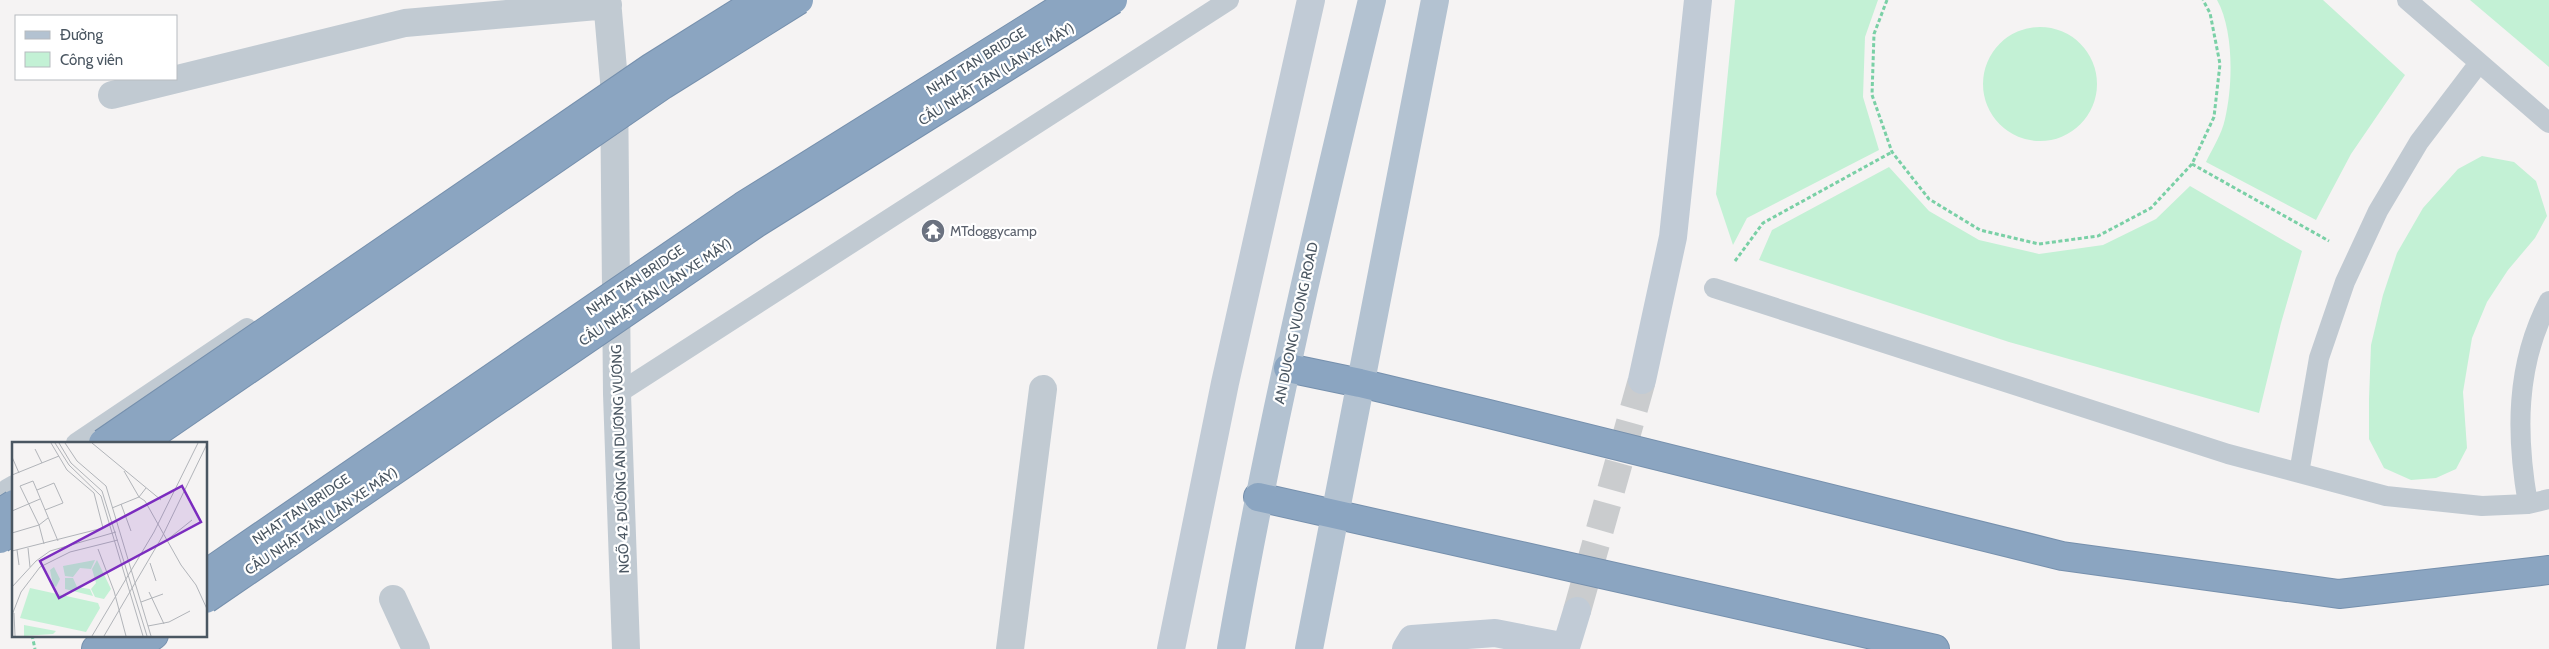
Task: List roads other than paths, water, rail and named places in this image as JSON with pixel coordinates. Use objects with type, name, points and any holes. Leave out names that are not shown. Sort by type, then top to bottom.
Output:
[{"type":"highway","points":[[104,442],[636,78],[759,0]]},
{"type":"highway","points":[[141,442],[663,85],[799,0]]},
{"type":"highway","name":"NHAT TAN BRIDGE","points":[[208,573],[743,206],[1073,0]]},
{"type":"highway","name":"CẦU NHẬT TÂN (LÀN XE MÁY)","points":[[208,598],[755,224],[1113,0]]},
{"type":"highway","points":[[1288,368],[1360,382],[2062,556],[2339,594],[2549,570]]},
{"type":"highway","points":[[1258,497],[1935,649]]},
{"type":"highway","points":[[0,539],[12,531]]},
{"type":"highway","points":[[96,649],[115,636]]},
{"type":"highway","points":[[134,649],[153,636]]},
{"type":"main road","name":"AN DUONG VUONG ROAD","points":[[1231,649],[1258,497],[1288,368],[1309,259],[1372,0]]},
{"type":"main road","points":[[1309,649],[1435,0]]},
{"type":"street","points":[[614,81],[741,0]]},
{"type":"street","points":[[1171,649],[1225,383],[1311,0]]},
{"type":"street","points":[[1642,380],[1673,237],[1698,0]]},
{"type":"street","points":[[178,79],[405,23],[608,2]]},
{"type":"street","name":"NGÕ 42 ĐƯỜNG AN DƯƠNG VƯƠNG","points":[[608,2],[614,81],[617,394],[626,649]]},
{"type":"street","points":[[112,95],[173,80]]},
{"type":"street","points":[[1010,649],[1043,389]]},
{"type":"street","points":[[394,599],[416,649]]},
{"type":"street","points":[[1406,649],[1412,639],[1495,633],[1571,648],[1576,612]]},
{"type":"lane","points":[[617,394],[1229,0]]},
{"type":"lane","points":[[2407,0],[2549,123]]},
{"type":"lane","points":[[2299,473],[2319,358],[2345,282],[2378,211],[2419,142],[2479,63]]},
{"type":"lane","points":[[77,442],[614,81]]},
{"type":"lane","points":[[1714,288],[2228,454],[2386,496],[2482,506],[2528,504],[2549,499]]},
{"type":"lane","points":[[2528,504],[2520,459],[2519,410],[2526,361],[2541,316],[2549,302]]},
{"type":"tunnel","points":[[1577,611],[1642,380]]},
{"type":"place","name":"MTdoggycamp","points":[[933,231]]}]
